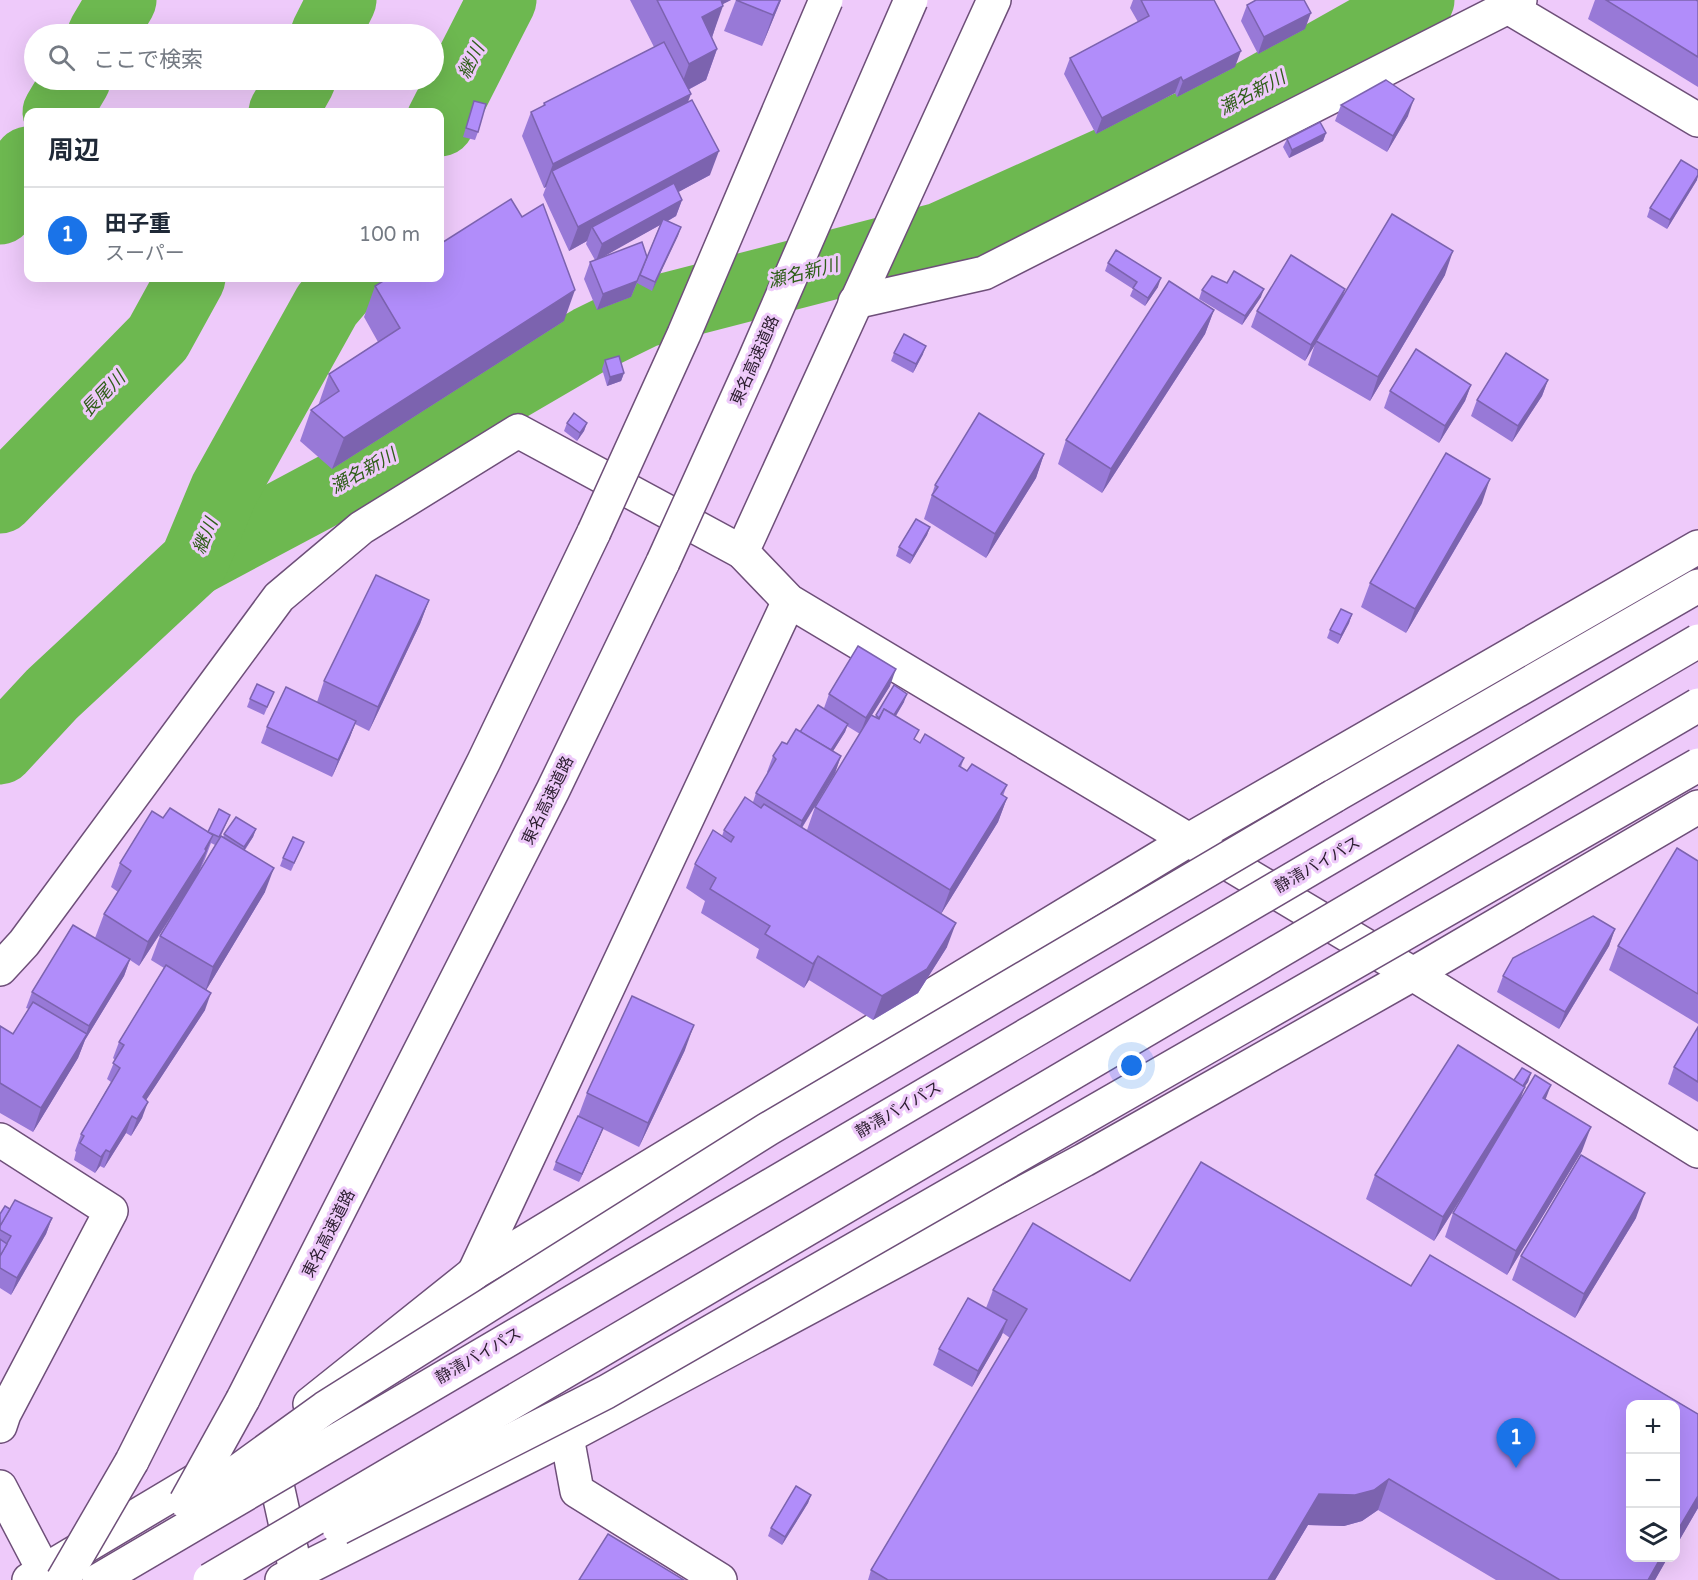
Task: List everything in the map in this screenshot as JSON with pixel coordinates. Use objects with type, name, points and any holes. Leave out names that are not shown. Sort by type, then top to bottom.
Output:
[{"type":"main road","points":[[45,1577],[132,1461],[478,771],[594,532],[684,334],[826,0]]},
{"type":"main road","name":"東名高速道路","points":[[143,1580],[243,1399],[548,801],[663,562],[911,0]]},
{"type":"main road","points":[[742,552],[994,0]]},
{"type":"main road","points":[[855,302],[984,273],[1514,4],[1698,120]]},
{"type":"main road","points":[[0,969],[24,943],[279,597],[361,528],[518,431],[742,552],[789,601],[1413,974],[1698,1151]]},
{"type":"main road","points":[[45,1577],[267,1438],[474,1273],[1187,841],[1698,547]]},
{"type":"main road","points":[[85,1580],[325,1408],[758,1136],[1334,796],[1698,586]]},
{"type":"main road","points":[[474,1273],[789,601]]},
{"type":"main road","name":"静清バイパス","points":[[99,1580],[1698,641]]},
{"type":"main road","points":[[210,1580],[1698,705]]},
{"type":"main road","points":[[237,1580],[606,1392],[1698,765]]},
{"type":"main road","points":[[267,1438],[292,1577],[567,1437],[1084,1160],[1413,974],[1698,807]]},
{"type":"main road","points":[[0,1140],[111,1211],[4,1414],[0,1426]]},
{"type":"main road","points":[[567,1437],[577,1491],[720,1580]]},
{"type":"main road","points":[[0,1487],[45,1577]]},
{"type":"building","points":[[657,0],[721,0],[723,6],[702,17],[717,49],[689,64]]},
{"type":"building","points":[[736,0],[780,0],[773,15]]},
{"type":"building","points":[[1141,0],[1214,0],[1241,51],[1183,81],[1181,77],[1102,118],[1070,58],[1149,16]]},
{"type":"building","points":[[1256,0],[1304,0],[1311,13],[1264,37],[1247,5]]},
{"type":"building","points":[[1606,0],[1698,1],[1698,57]]},
{"type":"building","points":[[664,42],[691,94],[553,164],[531,112],[545,105],[544,103]]},
{"type":"building","points":[[1386,80],[1414,99],[1393,136],[1341,105]]},
{"type":"building","points":[[692,100],[719,151],[578,227],[552,171]]},
{"type":"building","points":[[474,101],[486,104],[478,132],[466,128]]},
{"type":"building","points":[[1320,122],[1326,133],[1292,150],[1287,139]]},
{"type":"building","points":[[1681,160],[1698,170],[1698,175],[1670,220],[1650,208]]},
{"type":"building","points":[[674,183],[682,200],[602,244],[592,227]]},
{"type":"building","points":[[511,199],[522,217],[543,204],[575,290],[344,438],[311,410],[339,391],[329,374],[400,328],[375,286],[382,282],[444,282],[444,241]]},
{"type":"building","points":[[1392,214],[1453,251],[1378,377],[1316,341]]},
{"type":"building","points":[[663,219],[681,227],[655,282],[640,275]]},
{"type":"building","points":[[642,242],[647,257],[637,281],[603,294],[590,262]]},
{"type":"building","points":[[1116,250],[1161,278],[1148,298],[1133,288],[1137,282],[1108,263]]},
{"type":"building","points":[[1291,255],[1345,289],[1311,345],[1257,311]]},
{"type":"building","points":[[1234,271],[1264,289],[1245,316],[1202,290],[1212,276],[1227,283]]},
{"type":"building","points":[[1169,281],[1214,310],[1111,469],[1066,440]]},
{"type":"building","points":[[904,334],[926,346],[916,364],[894,353]]},
{"type":"building","points":[[1416,349],[1471,385],[1445,426],[1390,391]]},
{"type":"building","points":[[1506,353],[1548,380],[1518,426],[1477,400]]},
{"type":"building","points":[[619,356],[624,373],[610,377],[605,360]]},
{"type":"building","points":[[574,413],[587,423],[580,433],[567,423]]},
{"type":"building","points":[[979,413],[1044,454],[995,534],[932,495],[938,487],[935,485]]},
{"type":"building","points":[[1446,453],[1490,479],[1415,609],[1370,583]]},
{"type":"building","points":[[916,519],[930,527],[913,556],[899,547]]},
{"type":"building","points":[[376,575],[429,600],[378,707],[324,681]]},
{"type":"building","points":[[1341,609],[1352,614],[1341,635],[1330,630]]},
{"type":"building","points":[[858,646],[896,669],[866,718],[829,694]]},
{"type":"building","points":[[257,684],[274,692],[267,707],[250,699]]},
{"type":"building","points":[[894,685],[907,694],[894,715],[884,709],[879,718],[876,715]]},
{"type":"building","points":[[286,687],[356,721],[338,760],[267,727]]},
{"type":"building","points":[[818,705],[848,724],[831,750],[800,732]]},
{"type":"building","points":[[884,709],[919,730],[914,739],[920,743],[925,734],[964,758],[959,766],[967,771],[972,764],[1007,785],[1001,794],[1007,798],[950,890],[815,807],[871,715],[879,719]]},
{"type":"building","points":[[796,729],[841,756],[802,821],[756,793],[776,759],[773,756],[782,742],[787,744]]},
{"type":"building","points":[[745,797],[761,808],[764,804],[956,923],[927,969],[882,996],[818,956],[813,964],[765,934],[770,926],[710,889],[716,878],[695,864],[713,830],[731,842],[734,837],[724,830]]},
{"type":"building","points":[[170,808],[213,835],[206,851],[148,942],[104,914],[131,871],[120,863],[152,811],[163,818]]},
{"type":"building","points":[[219,809],[230,815],[219,837],[208,832]]},
{"type":"building","points":[[236,817],[256,829],[244,847],[224,834]]},
{"type":"building","points":[[221,836],[274,868],[213,967],[160,936]]},
{"type":"building","points":[[293,837],[304,842],[294,863],[283,858]]},
{"type":"building","points":[[1677,848],[1698,861],[1698,994],[1618,946]]},
{"type":"building","points":[[1593,916],[1615,929],[1565,1012],[1503,976],[1513,958]]},
{"type":"building","points":[[73,925],[130,959],[89,1026],[32,992]]},
{"type":"building","points":[[166,965],[211,993],[143,1097],[148,1102],[137,1119],[132,1116],[110,1152],[106,1150],[101,1157],[80,1143],[84,1136],[81,1134],[120,1068],[113,1063],[124,1045],[119,1042]]},
{"type":"building","points":[[632,996],[694,1025],[648,1123],[587,1093]]},
{"type":"building","points":[[33,1002],[87,1034],[41,1108],[0,1083],[0,1026],[13,1034]]},
{"type":"building","points":[[1698,1027],[1698,1082],[1674,1067]]},
{"type":"building","points":[[1458,1045],[1525,1087],[1443,1217],[1375,1175]]},
{"type":"building","points":[[1522,1068],[1531,1073],[1523,1086],[1514,1080]]},
{"type":"building","points":[[1535,1075],[1551,1085],[1543,1098],[1591,1127],[1516,1251],[1453,1213]]},
{"type":"building","points":[[578,1116],[603,1128],[582,1174],[556,1162]]},
{"type":"building","points":[[1581,1155],[1645,1193],[1584,1294],[1521,1256]]},
{"type":"building","points":[[1201,1162],[1411,1286],[1430,1255],[1674,1400],[1626,1400],[1626,1562],[1658,1562],[1648,1580],[1560,1580],[1389,1479],[1374,1490],[1355,1495],[1319,1494],[1268,1580],[888,1580],[871,1570],[1027,1309],[993,1290],[1033,1223],[1130,1281]]},
{"type":"building","points":[[15,1200],[52,1218],[17,1278],[0,1268],[0,1256],[11,1236],[0,1230],[0,1226]]},
{"type":"building","points":[[5,1206],[10,1209],[0,1226],[0,1214]]},
{"type":"building","points":[[0,1239],[7,1244],[0,1256]]},
{"type":"building","points":[[968,1298],[1007,1320],[978,1371],[939,1349]]},
{"type":"building","points":[[1680,1403],[1698,1414],[1698,1496],[1680,1526]]},
{"type":"building","points":[[796,1486],[811,1495],[785,1537],[771,1528]]},
{"type":"building","points":[[608,1534],[684,1580],[579,1580]]},
{"type":"waterway","points":[[108,24],[122,0]]},
{"type":"waterway","name":"長尾川","points":[[330,24],[342,0]]},
{"type":"waterway","name":"継川","points":[[444,114],[502,0]]},
{"type":"waterway","name":"瀬名新川","points":[[194,562],[376,465],[590,340],[645,313],[940,237],[1233,105],[1420,0]]},
{"type":"waterway","points":[[59,108],[70,90]]},
{"type":"waterway","name":"長尾川","points":[[285,108],[295,90]]},
{"type":"waterway","points":[[0,210],[24,168]]},
{"type":"waterway","name":"長尾川","points":[[0,499],[158,338],[189,282]]},
{"type":"waterway","name":"継川","points":[[0,750],[52,694],[194,562],[224,490],[327,305],[347,282]]},
{"type":"place","name":"田子重","points":[[1516,1468]]}]
